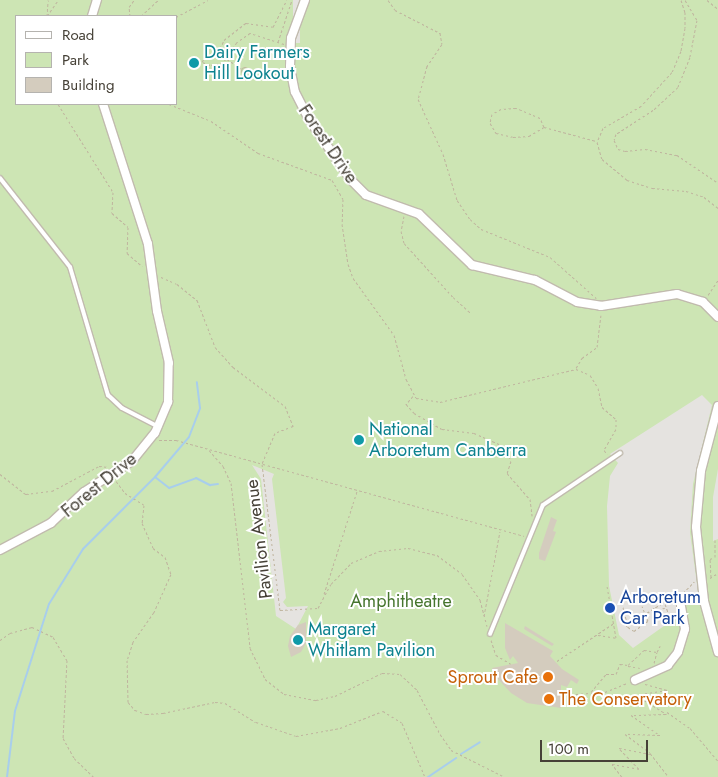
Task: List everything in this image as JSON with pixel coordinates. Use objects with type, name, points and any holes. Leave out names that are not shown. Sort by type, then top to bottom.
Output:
[{"type":"street","points":[[92,15],[97,0]]},
{"type":"street","name":"Forest Drive","points":[[305,0],[294,24],[290,45],[291,74],[299,102],[351,180],[371,198],[406,208],[425,218],[472,265],[526,277],[577,302],[601,306],[664,294],[686,296],[703,302],[718,316]]},
{"type":"street","name":"Forest Drive","points":[[0,550],[51,523],[84,492],[132,461],[150,440],[158,427],[168,402],[171,379],[142,223],[102,105]]},
{"type":"street","points":[[718,406],[701,470],[696,534],[704,601],[718,652]]},
{"type":"street","points":[[635,680],[668,665],[678,652],[685,629],[681,606]]},
{"type":"lane","points":[[0,178],[70,267],[108,395],[122,408],[158,427]]},
{"type":"lane","points":[[490,634],[528,536],[549,498],[620,453]]},
{"type":"path","points":[[47,15],[48,0]]},
{"type":"path","points":[[48,15],[58,0]]},
{"type":"path","points":[[130,15],[129,8],[134,0]]},
{"type":"path","points":[[142,15],[158,0]]},
{"type":"path","points":[[178,16],[208,0]]},
{"type":"path","points":[[287,0],[273,27],[246,23],[224,40],[218,53],[205,57],[202,62],[214,66],[227,59],[237,42],[247,34],[258,34],[278,43],[290,45]]},
{"type":"path","points":[[278,43],[292,0]]},
{"type":"path","points":[[171,105],[211,121],[258,153],[332,180],[343,199],[342,224],[348,264],[359,286],[394,335],[413,396],[418,400],[440,402],[576,369],[599,342],[600,300],[550,257],[481,229],[470,220],[457,200],[443,154],[418,99],[427,66],[442,44],[440,33],[395,10],[388,0]]},
{"type":"path","points":[[681,0],[685,28],[681,51],[672,72],[641,106],[603,128],[596,142],[602,159],[627,180],[652,188],[686,191],[704,197],[718,208]]},
{"type":"path","points":[[685,0],[697,20],[690,57],[678,87],[653,110],[616,134],[614,140],[618,148],[625,151],[645,149],[677,155],[718,184]]},
{"type":"path","points":[[707,0],[718,9]]},
{"type":"path","points":[[227,59],[242,69]]},
{"type":"path","points":[[59,105],[113,192],[112,213],[128,227],[127,253],[152,273],[177,284],[197,300],[215,347],[233,367],[285,406],[293,426],[275,433],[262,464]]},
{"type":"path","points":[[544,127],[540,118],[516,108],[501,109],[492,114],[490,123],[496,133],[513,137],[529,136],[544,127],[596,142]]},
{"type":"path","points":[[406,208],[401,231],[404,243],[436,280],[471,313]]},
{"type":"path","points":[[703,302],[718,281]]},
{"type":"path","points":[[576,369],[590,375],[598,388],[602,407],[616,419],[616,429],[604,450],[608,455],[620,453]]},
{"type":"path","points":[[413,396],[406,404],[409,408],[442,429],[449,432],[474,433],[505,446],[511,461],[508,473],[510,478],[530,499],[532,509]]},
{"type":"path","points":[[150,440],[176,440],[500,531],[528,536]]},
{"type":"path","points":[[209,450],[224,468],[231,483],[250,648],[265,679],[284,694],[316,700],[338,694],[380,674],[397,673],[416,688],[440,734],[459,756],[505,777]]},
{"type":"path","name":"Pavilion Avenue","points":[[262,464],[280,610],[318,608],[323,596]]},
{"type":"path","points":[[0,474],[26,494],[52,491],[78,475],[104,465],[125,493],[144,505],[142,523],[153,548],[165,557],[171,574],[154,612],[133,642],[127,660],[128,702],[134,710],[146,714],[163,713],[215,702],[225,703],[256,722],[296,736],[340,728],[383,711],[402,723],[425,777]]},
{"type":"path","points":[[323,596],[358,490]]},
{"type":"path","points":[[323,596],[351,564],[379,551],[408,548],[437,555],[451,563],[472,586],[484,616],[500,531]]},
{"type":"path","points":[[715,540],[715,557],[710,559],[712,578],[718,573]]},
{"type":"path","points":[[627,626],[664,602],[668,595],[683,593],[696,581]]},
{"type":"path","points":[[598,635],[615,640],[617,630],[607,586]]},
{"type":"path","points":[[664,602],[669,615]]},
{"type":"path","points":[[623,607],[627,626],[631,630],[637,630],[647,622],[642,606]]},
{"type":"path","points":[[653,608],[658,610],[666,607]]},
{"type":"path","points":[[557,662],[614,623]]},
{"type":"path","points":[[0,640],[10,633],[32,627],[54,637],[67,660],[63,738],[74,758],[94,777]]},
{"type":"path","points":[[650,666],[660,646]]},
{"type":"path","points":[[628,666],[644,650],[657,652]]},
{"type":"path","points":[[496,655],[510,664]]},
{"type":"path","points":[[590,693],[606,674],[616,674],[620,664],[643,669]]},
{"type":"path","points":[[561,695],[606,692],[635,680],[667,690],[636,695],[678,717],[718,761]]},
{"type":"path","points":[[666,712],[632,714],[660,734],[626,733],[650,753],[669,777]]},
{"type":"path","points":[[622,777],[612,764],[639,770],[619,748],[650,753]]},
{"type":"green space","name":"National Arboretum Canberra","points":[[0,0],[718,0],[718,777],[0,777]]},
{"type":"shaded area","points":[[293,0],[300,0],[300,43],[293,43]]},
{"type":"shaded area","points":[[702,395],[712,405],[693,484],[690,532],[698,592],[688,601],[681,601],[678,616],[633,648],[619,635],[609,586],[607,506],[610,476],[618,463],[610,454]]},
{"type":"shaded area","points":[[252,465],[274,474],[272,479],[286,598],[283,602],[287,607],[308,606],[296,629],[276,616],[261,479]]},
{"type":"shaded area","points":[[718,469],[718,539],[713,541],[713,497]]},
{"type":"building","points":[[551,517],[557,520],[553,531],[556,532],[545,561],[539,559],[539,553]]},
{"type":"building","name":"Margaret Whitlam Pavilion","points":[[306,622],[306,643],[301,652],[291,657],[288,646],[290,636],[298,625]]},
{"type":"building","points":[[505,623],[553,651],[550,656],[562,669],[579,680],[577,684],[571,680],[567,687],[561,685],[561,708],[527,703],[511,693],[498,679],[492,668],[518,663],[513,656],[510,660],[505,648]]},
{"type":"building","points":[[525,626],[554,644],[552,646],[524,629]]},
{"type":"waterway","points":[[7,777],[15,711],[49,604],[83,549],[155,477],[189,437],[200,408],[197,382]]},
{"type":"waterway","points":[[155,477],[169,488],[196,478],[210,485],[218,484]]},
{"type":"waterway","points":[[461,754],[480,742]]},
{"type":"waterway","points":[[428,777],[456,758]]},
{"type":"place","name":"Dairy Farmers Hill Lookout","points":[[194,63]]},
{"type":"place","name":"National Arboretum Canberra","points":[[359,440]]},
{"type":"place","name":"Arboretum Car Park","points":[[610,608]]},
{"type":"place","name":"Margaret Whitlam Pavilion","points":[[298,640]]},
{"type":"place","name":"Sprout Cafe","points":[[548,677]]},
{"type":"place","name":"The Conservatory","points":[[549,699]]},
{"type":"park label","name":"Amphitheatre","points":[[401,601]]}]
